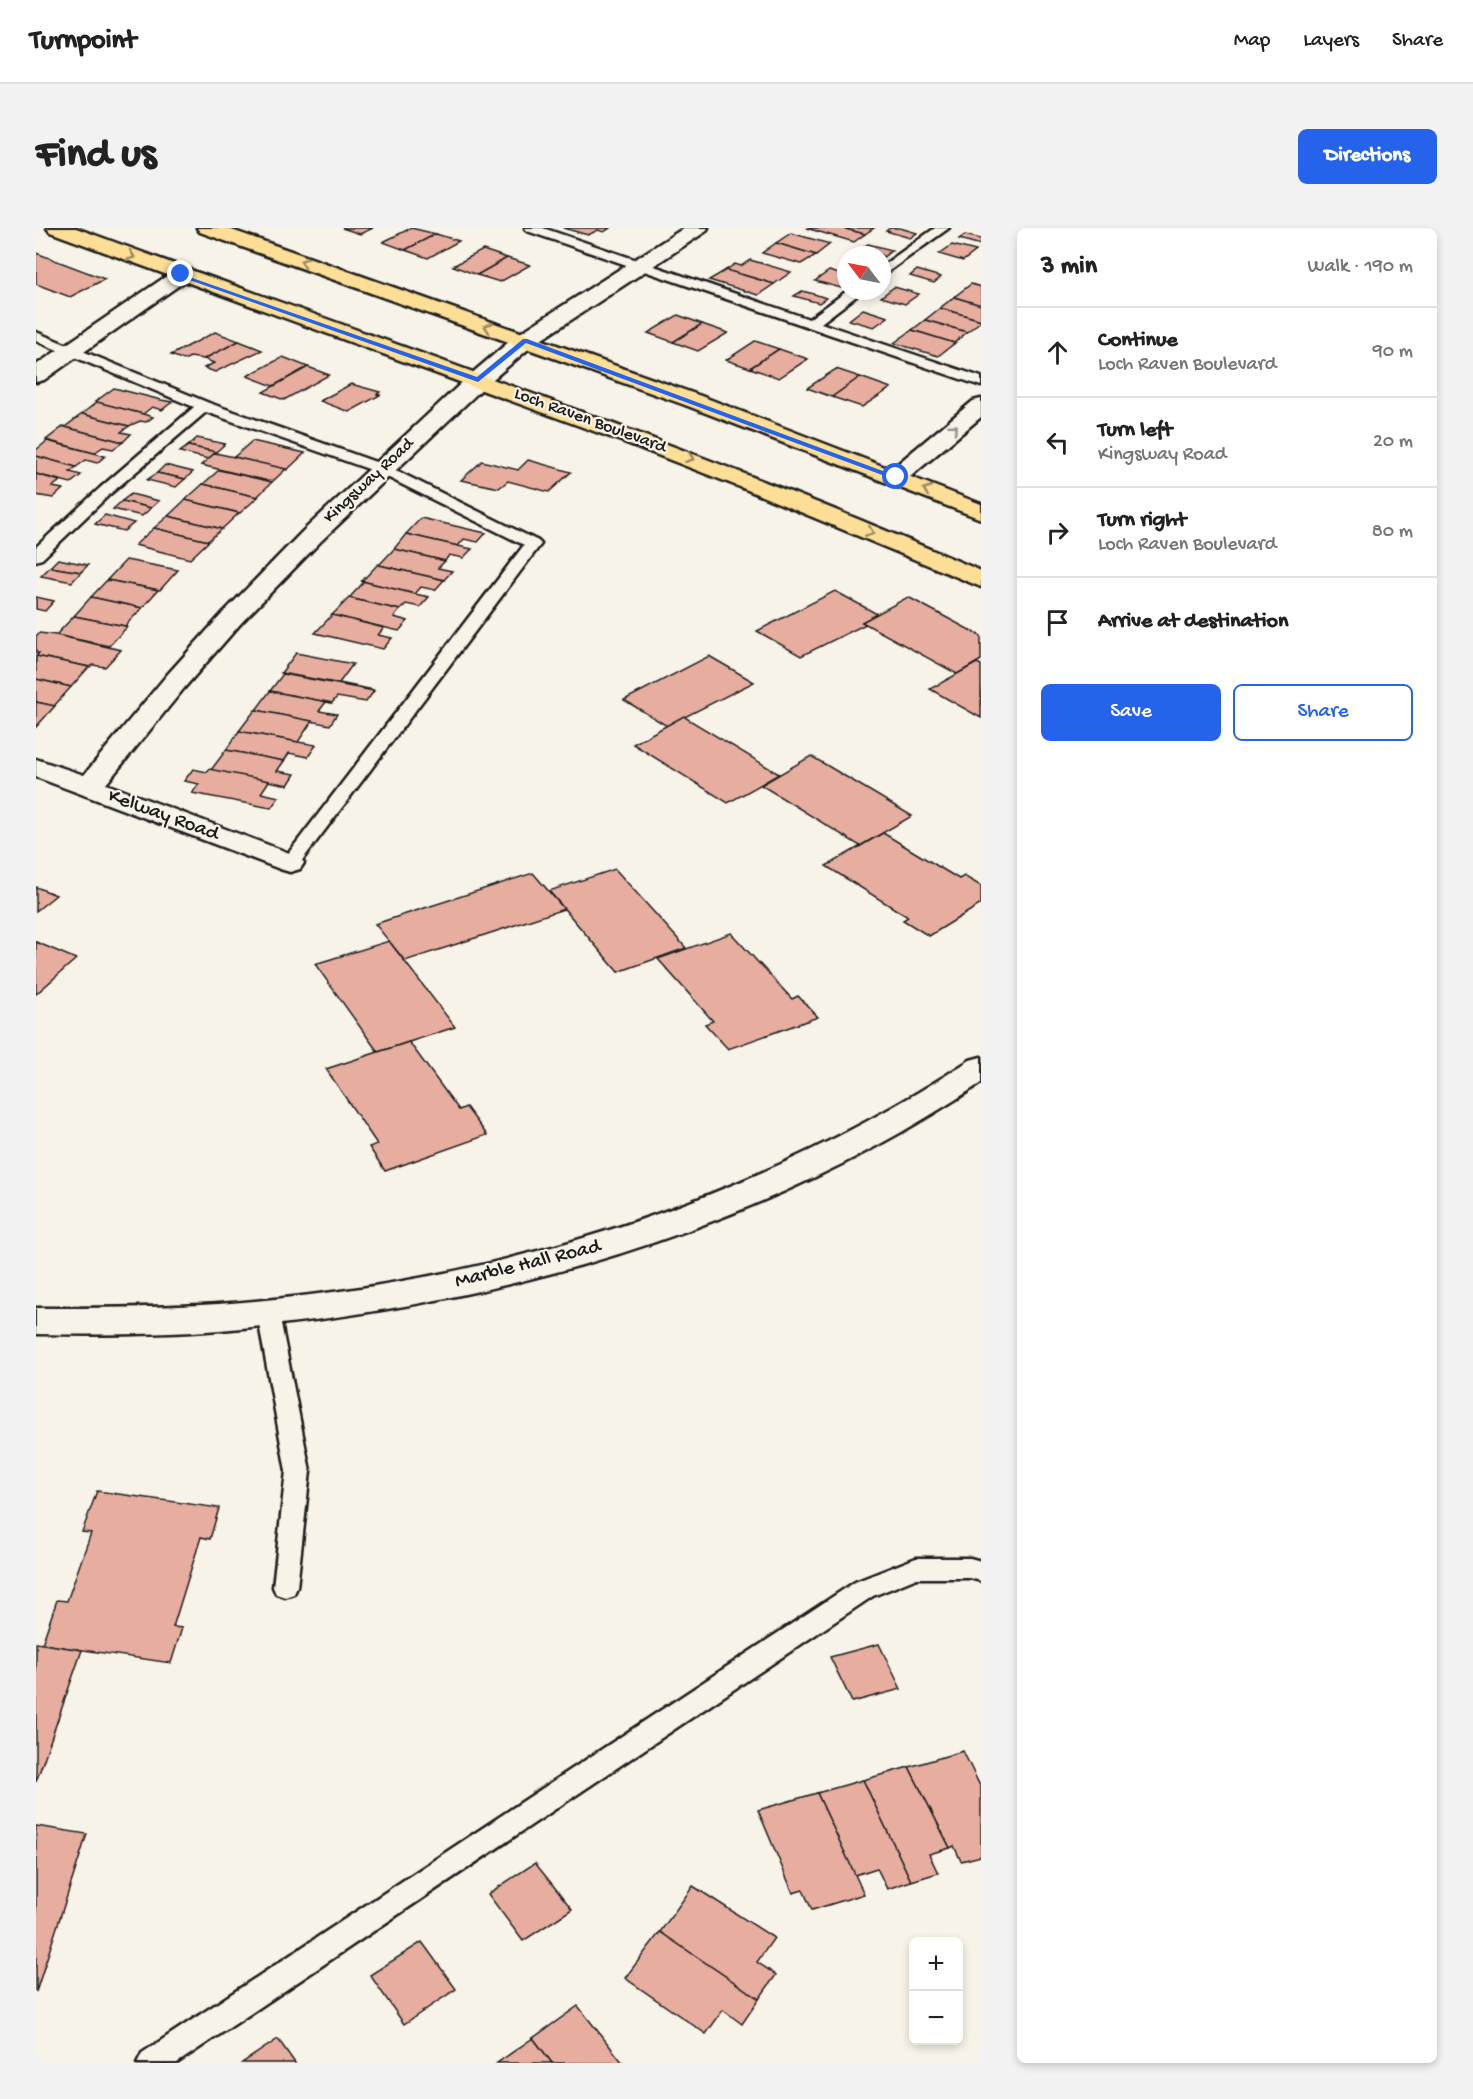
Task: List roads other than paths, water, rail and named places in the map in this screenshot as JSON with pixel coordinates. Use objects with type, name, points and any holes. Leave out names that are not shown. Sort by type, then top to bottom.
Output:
[{"type":"main road","name":"Loch Raven Boulevard","points":[[57,228],[478,380],[729,474],[981,580]]},
{"type":"main road","points":[[207,228],[525,340],[896,477],[981,512]]},
{"type":"street","name":"Kingsway Road","points":[[88,788],[176,681],[232,618],[312,536],[478,380],[525,340],[698,228]]},
{"type":"street","points":[[36,375],[181,274]]},
{"type":"street","points":[[896,477],[981,406]]},
{"type":"street","name":"Kelway Road","points":[[36,767],[290,863]]},
{"type":"street","name":"Marble Hall Road","points":[[36,1321],[171,1320],[268,1313],[368,1300],[476,1281],[637,1236],[807,1168],[892,1124],[981,1068]]},
{"type":"lane","points":[[531,228],[981,382]]},
{"type":"lane","points":[[891,266],[943,228]]},
{"type":"lane","points":[[810,324],[843,300]]},
{"type":"lane","points":[[36,336],[204,406],[382,469],[533,544],[290,863]]},
{"type":"lane","points":[[36,556],[105,491],[204,406]]},
{"type":"lane","points":[[268,1313],[298,1471],[285,1587]]},
{"type":"lane","points":[[152,2063],[864,1589],[916,1568],[970,1568],[981,1571]]}]
